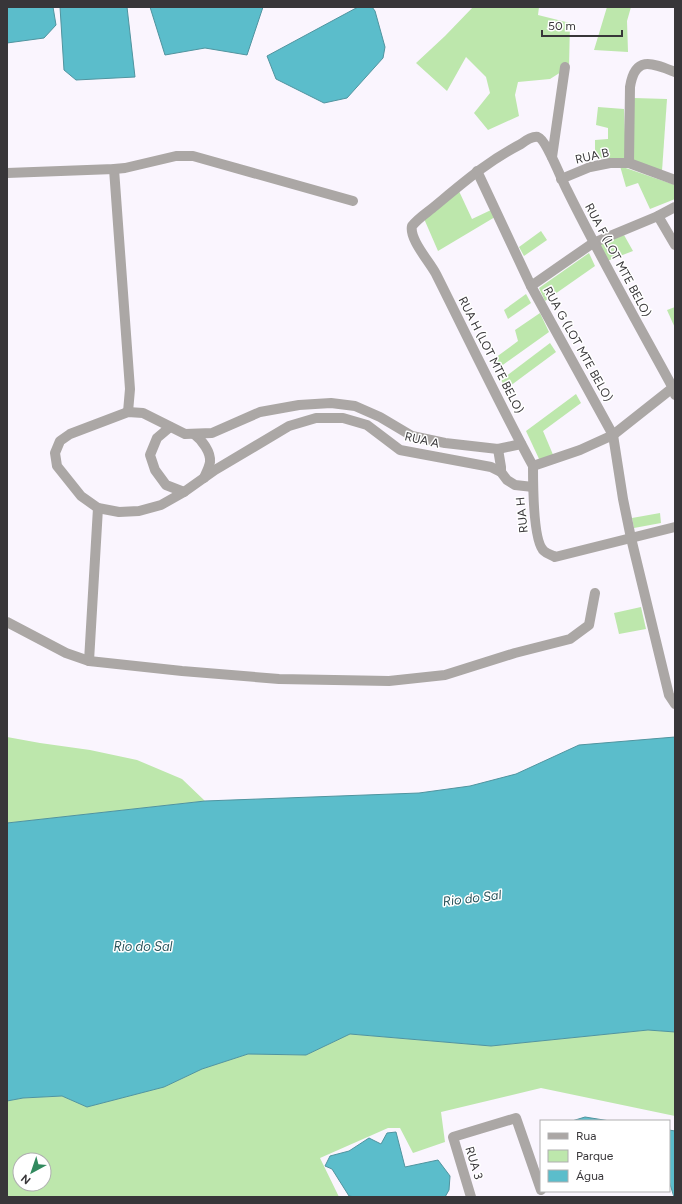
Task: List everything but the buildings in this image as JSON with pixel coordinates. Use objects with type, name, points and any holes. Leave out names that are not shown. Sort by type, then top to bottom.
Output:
[{"type":"street","points":[[675,72],[656,65],[643,64],[637,67],[632,77],[630,87],[630,163],[675,180]]},
{"type":"street","points":[[552,157],[565,67]]},
{"type":"street","name":"RUA F (LOT MTE BELO)","points":[[477,171],[505,152],[529,140],[538,137],[544,143],[593,243],[674,390]]},
{"type":"street","points":[[7,173],[125,168],[176,156],[193,156],[353,200]]},
{"type":"street","name":"RUA B","points":[[561,179],[590,167],[610,163],[630,163]]},
{"type":"street","points":[[89,661],[98,508],[81,496],[57,466],[55,453],[60,441],[70,434],[128,412],[130,389],[114,169]]},
{"type":"street","name":"RUA H (LOT MTE BELO)","points":[[477,171],[415,222],[412,226],[412,230],[414,239],[434,270],[533,466],[533,487]]},
{"type":"street","name":"RUA G (LOT MTE BELO)","points":[[477,171],[531,286],[613,435],[631,538],[669,695],[675,704]]},
{"type":"street","points":[[531,286],[593,243],[658,216],[675,206]]},
{"type":"street","points":[[658,216],[675,245]]},
{"type":"street","points":[[533,466],[580,450],[613,435],[674,390]]},
{"type":"street","name":"RUA A","points":[[128,412],[143,413],[185,434],[194,434],[212,433],[260,412],[299,405],[331,403],[355,406],[412,436],[445,443],[498,449],[521,444]]},
{"type":"street","name":"RUA A","points":[[98,508],[119,512],[139,511],[161,506],[289,426],[316,418],[343,418],[367,425],[400,450],[491,468],[500,472],[507,480],[516,485],[533,487]]},
{"type":"street","points":[[170,427],[157,438],[150,455],[154,470],[166,485],[184,492]]},
{"type":"street","points":[[206,448],[212,433]]},
{"type":"street","points":[[194,434],[200,438],[206,448],[210,461],[204,478]]},
{"type":"street","points":[[498,449],[501,467],[500,472]]},
{"type":"street","points":[[210,461],[231,462]]},
{"type":"street","name":"RUA H","points":[[533,487],[538,540],[543,551],[555,557],[631,538]]},
{"type":"street","points":[[631,538],[675,527]]},
{"type":"street","points":[[7,622],[66,653],[89,661],[279,679],[389,681],[445,675],[515,653],[570,639],[588,625],[595,593]]},
{"type":"street","name":"RUA 3","points":[[471,1197],[453,1137],[516,1118],[540,1188]]},
{"type":"green space","points":[[473,7],[539,7],[538,15],[570,23],[569,67],[550,79],[518,82],[515,95],[519,116],[488,130],[474,113],[490,93],[486,77],[466,57],[447,91],[416,63]]},
{"type":"green space","points":[[607,7],[631,7],[627,21],[628,52],[594,50]]},
{"type":"green space","points":[[634,98],[667,99],[662,171],[634,161]]},
{"type":"green space","points":[[598,107],[624,109],[626,159],[595,158],[595,140],[608,139],[608,128],[596,125]]},
{"type":"green space","points":[[620,166],[675,185],[675,199],[650,209],[638,183],[626,187]]},
{"type":"green space","points":[[458,189],[472,219],[491,210],[495,217],[438,251],[425,221],[425,211]]},
{"type":"green space","points":[[541,231],[547,240],[524,256],[519,247]]},
{"type":"green space","points":[[624,235],[633,251],[607,261],[598,245]]},
{"type":"green space","points":[[589,253],[595,266],[545,301],[539,288]]},
{"type":"green space","points":[[526,294],[531,303],[508,319],[504,310]]},
{"type":"green space","points":[[675,307],[675,328],[667,310]]},
{"type":"green space","points":[[540,313],[549,332],[500,367],[495,358],[518,341],[515,330]]},
{"type":"green space","points":[[550,343],[556,352],[506,389],[501,380]]},
{"type":"green space","points":[[576,394],[581,403],[543,431],[554,457],[540,461],[526,431]]},
{"type":"green space","points":[[660,513],[661,523],[634,528],[632,518]]},
{"type":"green space","points":[[641,607],[646,629],[619,634],[614,613]]},
{"type":"green space","points":[[7,737],[90,750],[137,760],[182,779],[205,801],[7,823]]},
{"type":"green space","points":[[648,1030],[675,1032],[675,1116],[541,1088],[441,1112],[445,1142],[413,1153],[400,1128],[388,1128],[320,1158],[339,1197],[7,1197],[7,1101],[23,1098],[62,1096],[87,1107],[164,1087],[202,1069],[248,1054],[306,1055],[350,1034],[491,1046]]},
{"type":"water","points":[[7,7],[53,7],[56,25],[44,38],[7,43]]},
{"type":"water","points":[[60,7],[127,7],[135,77],[76,80],[64,70]]},
{"type":"water","points":[[150,7],[263,7],[247,55],[205,48],[165,55]]},
{"type":"water","points":[[358,7],[372,7],[375,11],[385,47],[383,58],[347,98],[324,103],[276,79],[267,56]]},
{"type":"water","name":"Rio do Sal","points":[[675,737],[675,1032],[648,1030],[491,1046],[350,1034],[306,1055],[248,1054],[202,1069],[164,1087],[87,1107],[62,1096],[23,1098],[7,1101],[7,823],[205,801],[419,793],[470,786],[516,774],[579,745]]},
{"type":"water","points":[[585,1117],[604,1120],[575,1120]]},
{"type":"water","points":[[670,1130],[675,1131],[674,1197],[670,1184]]},
{"type":"water","points":[[396,1132],[405,1167],[438,1160],[450,1176],[449,1190],[445,1197],[349,1196],[332,1169],[325,1166],[330,1156],[349,1151],[369,1138],[381,1144],[387,1133]]}]
